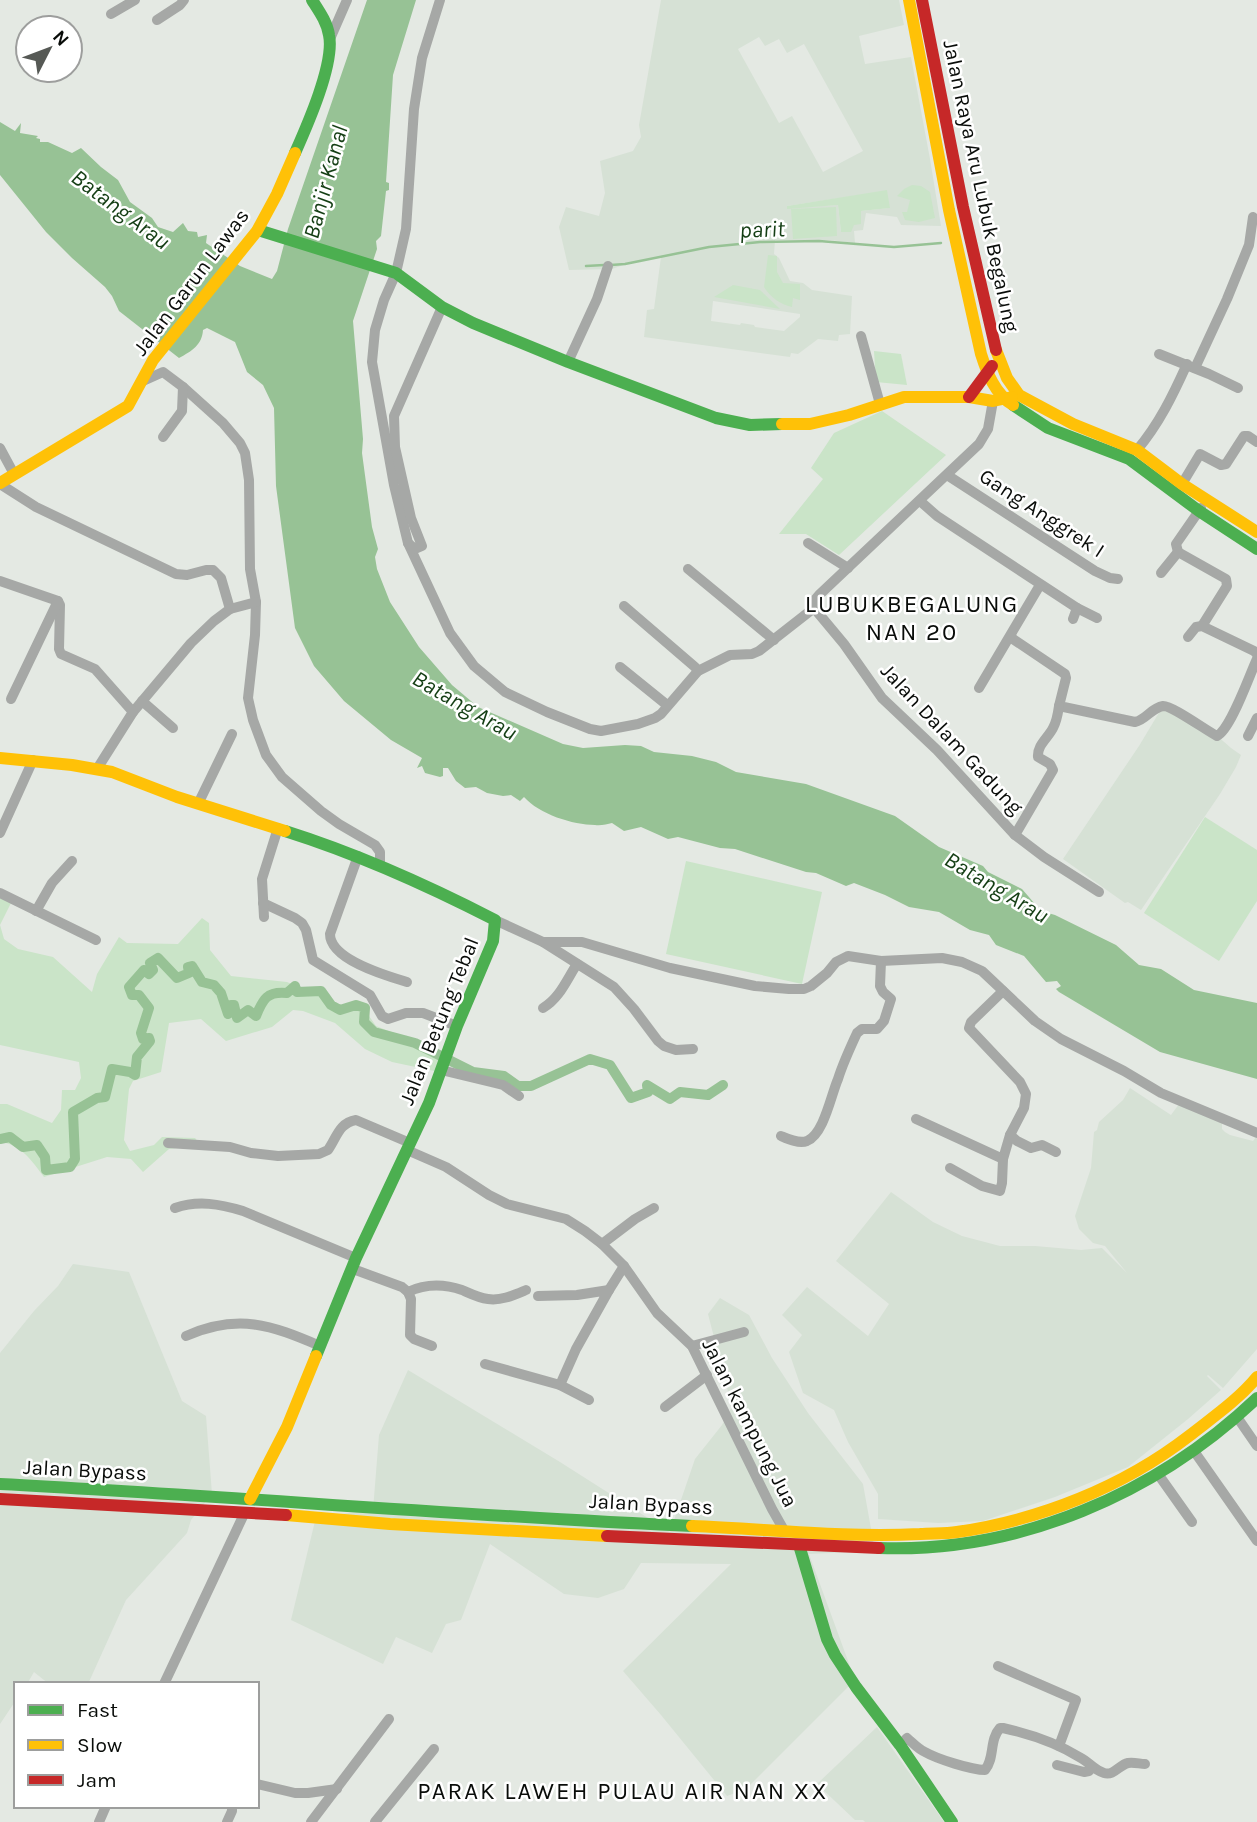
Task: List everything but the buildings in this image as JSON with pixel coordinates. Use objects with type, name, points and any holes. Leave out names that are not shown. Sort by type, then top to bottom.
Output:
[{"type":"main road","points":[[312,0],[322,16],[330,39]]},
{"type":"main road","name":"Jalan Raya Aru Lubuk Begalung","points":[[909,0],[956,209],[997,356],[1019,395]]},
{"type":"main road","name":"Jalan Raya Aru Lubuk Begalung","points":[[922,0],[956,209],[987,373],[999,400]]},
{"type":"main road","name":"Jalan Garun Lawas","points":[[0,484],[128,406],[135,398],[151,363],[258,230],[294,155],[322,83],[330,39]]},
{"type":"main road","points":[[258,230],[396,273],[442,307],[473,323],[716,418],[750,425],[810,424],[849,415],[904,397],[999,400],[1019,395],[1073,424],[1137,450],[1182,484],[1203,506],[1257,532]]},
{"type":"main road","points":[[969,397],[997,356]]},
{"type":"main road","points":[[999,400],[1048,428],[1129,459],[1203,506],[1257,549]]},
{"type":"main road","name":"Jalan Betung Tebal","points":[[0,758],[33,760],[112,772],[198,804],[358,856],[435,889],[495,920],[493,941],[457,1026],[429,1103],[354,1263],[287,1427],[250,1499]]},
{"type":"main road","name":"Jalan Bypass","points":[[0,1484],[785,1532],[886,1536],[956,1532],[1108,1501],[1194,1451],[1237,1417],[1251,1398],[1257,1377]]},
{"type":"main road","name":"Jalan Bypass","points":[[0,1499],[245,1512],[516,1531],[904,1549],[994,1539],[1063,1511],[1147,1465],[1251,1398]]},
{"type":"main road","points":[[516,1516],[516,1531]]},
{"type":"main road","points":[[799,1545],[827,1639],[835,1655],[952,1822]]},
{"type":"street","points":[[111,14],[135,0]]},
{"type":"street","points":[[157,20],[184,0]]},
{"type":"street","points":[[330,39],[347,0]]},
{"type":"street","points":[[440,0],[422,58],[414,109],[406,229],[396,273],[375,330],[373,362],[394,485],[408,543],[450,633],[474,666],[505,692],[547,712],[601,731],[655,718],[698,671],[730,656],[759,651],[814,608],[813,602],[979,444],[999,400]]},
{"type":"street","points":[[1137,450],[1159,420],[1227,299],[1249,245],[1253,217]]},
{"type":"street","points":[[568,362],[597,299],[608,266]]},
{"type":"street","points":[[408,543],[415,548],[422,546],[411,518],[395,447],[394,416],[442,307]]},
{"type":"street","points":[[861,337],[880,404]]},
{"type":"street","points":[[1159,354],[1238,388]]},
{"type":"street","points":[[143,381],[163,372],[226,427],[245,453],[249,480],[250,569],[256,602],[248,698],[253,720],[266,755],[282,776],[321,811],[375,845],[380,852],[380,865]]},
{"type":"street","points":[[163,437],[182,411],[183,387]]},
{"type":"street","points":[[1182,484],[1200,454],[1226,464],[1244,436],[1257,442]]},
{"type":"street","points":[[0,448],[14,474]]},
{"type":"street","name":"Gang Anggrek I","points":[[947,475],[1095,570],[1118,579]]},
{"type":"street","points":[[0,484],[36,507],[159,568],[184,576],[213,570],[221,578],[230,609]]},
{"type":"street","points":[[920,501],[937,516],[1040,585],[1097,618]]},
{"type":"street","points":[[1202,626],[1227,583],[1223,577],[1178,552],[1176,544],[1203,506]]},
{"type":"street","points":[[808,543],[848,568]]},
{"type":"street","points":[[1161,573],[1178,552]]},
{"type":"street","points":[[688,569],[774,640]]},
{"type":"street","points":[[0,581],[58,601]]},
{"type":"street","points":[[979,688],[1040,585]]},
{"type":"street","points":[[11,699],[58,601]]},
{"type":"street","points":[[58,601],[61,654],[95,669],[133,712]]},
{"type":"street","points":[[97,769],[133,712],[191,643],[230,609],[256,602]]},
{"type":"street","points":[[624,606],[698,671]]},
{"type":"street","name":"Jalan Dalam Gadung","points":[[814,608],[844,644],[882,698],[937,750],[1015,835],[1099,892]]},
{"type":"street","points":[[1073,619],[1077,608]]},
{"type":"street","points":[[1059,706],[1135,722],[1141,721],[1153,710],[1163,706],[1170,707],[1217,736],[1223,732],[1241,699],[1254,673],[1257,657],[1254,651],[1202,626],[1196,627],[1188,637]]},
{"type":"street","points":[[1010,637],[1065,674],[1066,678],[1055,726],[1037,754],[1050,764],[1053,771],[1015,835]]},
{"type":"street","points":[[620,667],[667,705]]},
{"type":"street","points":[[142,701],[173,728]]},
{"type":"street","points":[[1248,736],[1257,718]]},
{"type":"street","points":[[198,804],[232,734]]},
{"type":"street","points":[[1,827],[33,760]]},
{"type":"street","points":[[264,917],[263,875],[278,828]]},
{"type":"street","points":[[358,856],[330,940],[340,953],[378,973],[407,982]]},
{"type":"street","points":[[36,911],[52,883],[72,861]]},
{"type":"street","points":[[0,893],[96,940]]},
{"type":"street","points":[[263,903],[299,920],[306,930],[313,960],[370,995],[382,1016],[388,1019],[406,1013],[423,1013],[457,1026]]},
{"type":"street","points":[[495,920],[542,942],[614,987],[664,1046],[677,1050],[693,1049]]},
{"type":"street","points":[[542,942],[582,942],[670,968],[755,986],[789,989],[811,986],[836,962],[848,956],[881,961],[942,958],[962,962],[982,971],[1035,1021],[1061,1039],[1125,1071],[1161,1093],[1257,1133]]},
{"type":"street","points":[[780,1136],[803,1143],[815,1135],[830,1105],[836,1082],[857,1033],[862,1029],[877,1030],[884,1021],[891,999],[880,986],[881,961]]},
{"type":"street","points":[[543,1008],[561,990],[577,964]]},
{"type":"street","points":[[950,1168],[982,1186],[1000,1191],[1003,1159],[1010,1135],[1024,1108],[1026,1094],[1020,1082],[969,1028],[971,1022],[1003,991]]},
{"type":"street","points":[[444,1065],[503,1085],[519,1096]]},
{"type":"street","points":[[916,1119],[1003,1159]]},
{"type":"street","name":"Jalan kampung Jua","points":[[168,1143],[230,1147],[278,1156],[319,1154],[328,1150],[345,1124],[356,1120],[446,1167],[489,1195],[507,1203],[566,1219],[586,1231],[624,1266],[657,1313],[692,1346],[785,1532]]},
{"type":"street","points":[[1010,1135],[1017,1142],[1031,1148],[1042,1145],[1056,1152]]},
{"type":"street","points":[[175,1208],[187,1204],[209,1203],[243,1211],[402,1287],[411,1299],[410,1335],[432,1346]]},
{"type":"street","points":[[602,1244],[654,1208]]},
{"type":"street","points":[[560,1385],[576,1349],[624,1266]]},
{"type":"street","points":[[408,1292],[440,1286],[461,1290],[478,1298],[495,1300],[526,1290]]},
{"type":"street","points":[[538,1296],[577,1295],[609,1290]]},
{"type":"street","points":[[186,1336],[222,1325],[257,1324],[283,1330],[320,1346]]},
{"type":"street","points":[[692,1346],[744,1332]]},
{"type":"street","points":[[485,1364],[560,1385],[589,1400]]},
{"type":"street","points":[[665,1407],[707,1375]]},
{"type":"street","points":[[1237,1417],[1257,1446]]},
{"type":"street","points":[[1194,1451],[1257,1541]]},
{"type":"street","points":[[1158,1474],[1192,1522]]},
{"type":"street","points":[[165,1682],[245,1512]]},
{"type":"street","points":[[998,1666],[1076,1700],[1059,1746]]},
{"type":"street","points":[[311,1822],[389,1719]]},
{"type":"street","points":[[900,1745],[907,1738],[924,1752],[985,1770],[990,1763],[996,1732],[1000,1728],[1024,1733],[1059,1746],[1100,1772],[1109,1774],[1127,1763],[1145,1764]]},
{"type":"street","points":[[375,1822],[434,1749]]},
{"type":"street","points":[[1057,1765],[1084,1772],[1092,1767]]},
{"type":"street","points":[[259,1784],[295,1793],[337,1789]]},
{"type":"shaded area","points":[[661,0],[899,0],[904,25],[859,36],[865,64],[911,57],[941,226],[901,225],[897,217],[866,213],[863,230],[854,231],[855,243],[775,240],[774,254],[779,258],[790,281],[803,283],[812,290],[852,296],[850,334],[839,335],[838,341],[818,339],[798,354],[791,353],[790,357],[644,337],[647,310],[654,309],[661,257],[612,269],[569,270],[559,227],[566,207],[599,216],[605,193],[600,161],[633,151],[641,137],[639,125]],"holes":[[[759,37],[765,46],[779,39],[787,53],[804,44],[863,151],[823,172],[792,116],[779,123],[738,49]],[[886,191],[889,208],[861,211],[854,225],[841,232],[838,205],[787,206]],[[713,301],[800,314],[784,331],[711,321]]]},
{"type":"shaded area","points":[[912,185],[921,186],[930,192],[935,218],[919,222],[905,220],[902,212],[907,212],[910,200],[897,196]]},
{"type":"shaded area","points":[[887,190],[890,208],[861,211],[861,224],[854,225],[851,232],[841,232],[838,205],[787,209],[787,206]]},
{"type":"shaded area","points":[[836,207],[837,236],[793,239],[791,209]]},
{"type":"shaded area","points":[[768,255],[777,256],[777,272],[783,283],[800,284],[800,300],[793,298],[792,307],[776,300],[764,287]]},
{"type":"shaded area","points":[[733,285],[760,290],[780,309],[714,297]]},
{"type":"shaded area","points":[[874,351],[901,354],[907,385],[876,382]]},
{"type":"shaded area","points":[[882,411],[946,455],[839,555],[806,534],[779,534],[823,479],[811,468],[834,433]]},
{"type":"shaded area","points":[[1163,706],[1207,727],[1241,755],[1220,794],[1141,910],[1128,902],[1125,903],[1063,859]]},
{"type":"shaded area","points":[[1205,817],[1257,850],[1257,901],[1219,961],[1144,913]]},
{"type":"shaded area","points":[[686,861],[822,892],[802,984],[666,954]]},
{"type":"shaded area","points":[[0,893],[12,901],[0,925]]},
{"type":"shaded area","points":[[202,918],[209,923],[210,950],[231,976],[287,982],[349,1009],[360,1003],[376,1026],[452,1056],[444,1073],[392,1062],[365,1049],[335,1023],[303,1011],[293,1010],[272,1027],[226,1041],[201,1019],[169,1023],[161,1072],[133,1081],[129,1089],[124,1140],[130,1151],[154,1145],[162,1137],[195,1138],[201,1145],[169,1149],[143,1172],[131,1159],[107,1157],[44,1177],[20,1150],[0,1142],[0,1104],[7,1104],[52,1123],[61,1110],[62,1090],[75,1090],[81,1078],[79,1062],[0,1045],[0,925],[4,939],[18,949],[53,957],[92,992],[97,974],[119,937],[127,943],[178,944]]},
{"type":"shaded area","points":[[1130,1088],[1171,1115],[1179,1104],[1222,1122],[1222,1129],[1230,1135],[1253,1141],[1257,1136],[1257,1349],[1223,1388],[1208,1375],[1221,1390],[1128,1467],[1055,1497],[983,1521],[938,1523],[878,1519],[878,1494],[848,1442],[834,1410],[803,1393],[789,1352],[802,1335],[782,1315],[807,1287],[868,1336],[889,1304],[836,1261],[891,1192],[933,1222],[962,1236],[1000,1246],[1081,1250],[1102,1248],[1127,1273],[1105,1246],[1093,1243],[1079,1229],[1075,1216],[1091,1168],[1094,1132],[1099,1122],[1123,1100]]},
{"type":"shaded area","points":[[73,1264],[129,1272],[182,1401],[206,1416],[212,1494],[191,1520],[187,1533],[126,1600],[89,1682],[46,1682],[34,1672],[28,1682],[14,1682],[14,1703],[0,1724],[0,1353],[58,1286]]},
{"type":"shaded area","points":[[720,1298],[749,1315],[772,1358],[808,1413],[863,1484],[875,1551],[809,1554],[855,1680],[746,1789],[727,1796],[623,1671],[731,1564],[641,1563],[624,1589],[598,1598],[564,1594],[490,1544],[461,1620],[446,1624],[432,1653],[396,1637],[383,1664],[291,1620],[316,1517],[373,1510],[379,1435],[408,1370],[670,1532],[695,1459],[722,1425],[732,1407],[708,1314]]},
{"type":"shaded area","points":[[877,1727],[944,1822],[855,1820],[817,1784]]},
{"type":"water","points":[[367,0],[416,0],[393,75],[386,182],[389,183],[389,190],[386,191],[381,236],[376,241],[377,249],[353,321],[362,453],[372,527],[378,549],[375,557],[377,569],[390,602],[419,647],[452,685],[478,707],[563,744],[583,748],[641,746],[654,752],[692,756],[716,762],[736,772],[806,784],[895,816],[939,847],[983,866],[988,872],[1022,889],[1041,911],[1055,915],[1116,945],[1139,965],[1161,969],[1194,990],[1257,1003],[1257,1079],[1160,1052],[1059,992],[1056,989],[1061,986],[1057,981],[1046,982],[1024,956],[996,945],[989,935],[970,930],[939,912],[909,907],[854,883],[846,886],[816,873],[735,849],[720,848],[678,837],[668,839],[641,827],[624,831],[612,823],[597,825],[567,821],[538,809],[524,797],[520,801],[511,795],[487,793],[476,787],[465,788],[456,781],[448,768],[443,768],[443,776],[440,777],[425,773],[422,766],[417,768],[422,758],[391,740],[344,701],[314,666],[295,628],[276,486],[274,408],[263,385],[247,372],[235,342],[207,328],[203,330],[196,347],[179,358],[119,311],[105,287],[46,232],[0,175],[0,122],[15,131],[21,123],[20,133],[38,136],[36,138],[40,139],[40,142],[48,142],[72,153],[81,148],[118,180],[130,202],[152,218],[158,227],[173,232],[183,223],[188,231],[197,232],[198,237],[207,235],[206,243],[240,266],[272,279],[277,271],[288,229]]},
{"type":"waterway","name":"parit","points":[[611,265],[709,247],[760,242],[819,241],[894,247],[941,243]]},
{"type":"waterway","name":"parit","points":[[586,266],[604,265]]},
{"type":"waterway","points":[[0,1139],[10,1137],[23,1147],[37,1145],[45,1157],[46,1170],[70,1167],[75,1159],[73,1112],[97,1098],[105,1097],[112,1069],[135,1075],[137,1057],[150,1041],[149,1038],[143,1039],[141,1033],[149,1008],[139,995],[132,995],[129,987],[144,970],[149,974],[153,970],[150,963],[158,958],[177,978],[189,973],[188,967],[192,966],[202,982],[214,985],[221,993],[228,1014],[231,1005],[234,1005],[237,1018],[248,1010],[256,1016],[267,997],[275,993],[287,993],[295,986],[297,992],[321,991],[331,1005],[340,1010],[356,1005],[365,1008],[364,1022],[374,1032],[415,1043],[473,1072],[504,1076],[518,1086],[531,1086],[590,1059],[610,1065],[631,1098],[648,1092],[647,1085],[670,1099],[680,1092],[708,1095],[723,1085]]},
{"type":"traffic: fast","points":[[295,153],[319,94],[330,47],[326,26],[312,0]]},
{"type":"traffic: fast","points":[[258,230],[396,273],[442,307],[473,323],[716,418],[750,425],[782,424]]},
{"type":"traffic: fast","points":[[1013,405],[1048,428],[1129,459],[1199,511],[1257,549]]},
{"type":"traffic: fast","points":[[285,831],[392,871],[495,920],[493,941],[457,1026],[429,1103],[356,1258],[316,1356]]},
{"type":"traffic: fast","points":[[879,1548],[931,1547],[983,1540],[1033,1528],[1083,1511],[1130,1489],[1175,1463],[1218,1432],[1257,1398]]},
{"type":"traffic: fast","points":[[0,1484],[692,1526]]},
{"type":"traffic: fast","points":[[799,1545],[827,1639],[835,1655],[952,1822]]},
{"type":"traffic: slow","points":[[909,0],[949,210],[981,354],[997,389],[1013,405]]},
{"type":"traffic: slow","points":[[0,483],[128,406],[153,360],[257,231],[295,153]]},
{"type":"traffic: slow","points":[[996,350],[1007,378],[1019,395],[1073,424],[1137,450],[1182,484],[1257,532]]},
{"type":"traffic: slow","points":[[782,424],[810,424],[849,415],[904,397],[969,397],[993,401],[1012,397]]},
{"type":"traffic: slow","points":[[0,758],[112,772],[177,797],[285,831]]},
{"type":"traffic: slow","points":[[250,1499],[287,1427],[316,1356]]},
{"type":"traffic: slow","points":[[692,1526],[891,1535],[952,1533],[1019,1519],[1079,1499],[1137,1471],[1216,1415],[1257,1377]]},
{"type":"traffic: slow","points":[[286,1515],[390,1524],[607,1536]]},
{"type":"traffic: jam","points":[[922,0],[963,207],[996,350]]},
{"type":"traffic: jam","points":[[969,397],[992,366]]},
{"type":"traffic: jam","points":[[0,1499],[286,1515]]},
{"type":"traffic: jam","points":[[607,1536],[879,1548]]},
{"type":"district","name":"LUBUKBEGALUNG NAN 20","points":[[912,618]]},
{"type":"district","name":"PARAK LAWEH PULAU AIR NAN XX","points":[[623,1791]]},
{"type":"water label","name":"Banjir Kanal","points":[[325,182]]},
{"type":"water label","name":"Batang Arau","points":[[121,209]]},
{"type":"water label","name":"Batang Arau","points":[[465,705]]},
{"type":"water label","name":"Batang Arau","points":[[997,887]]}]
